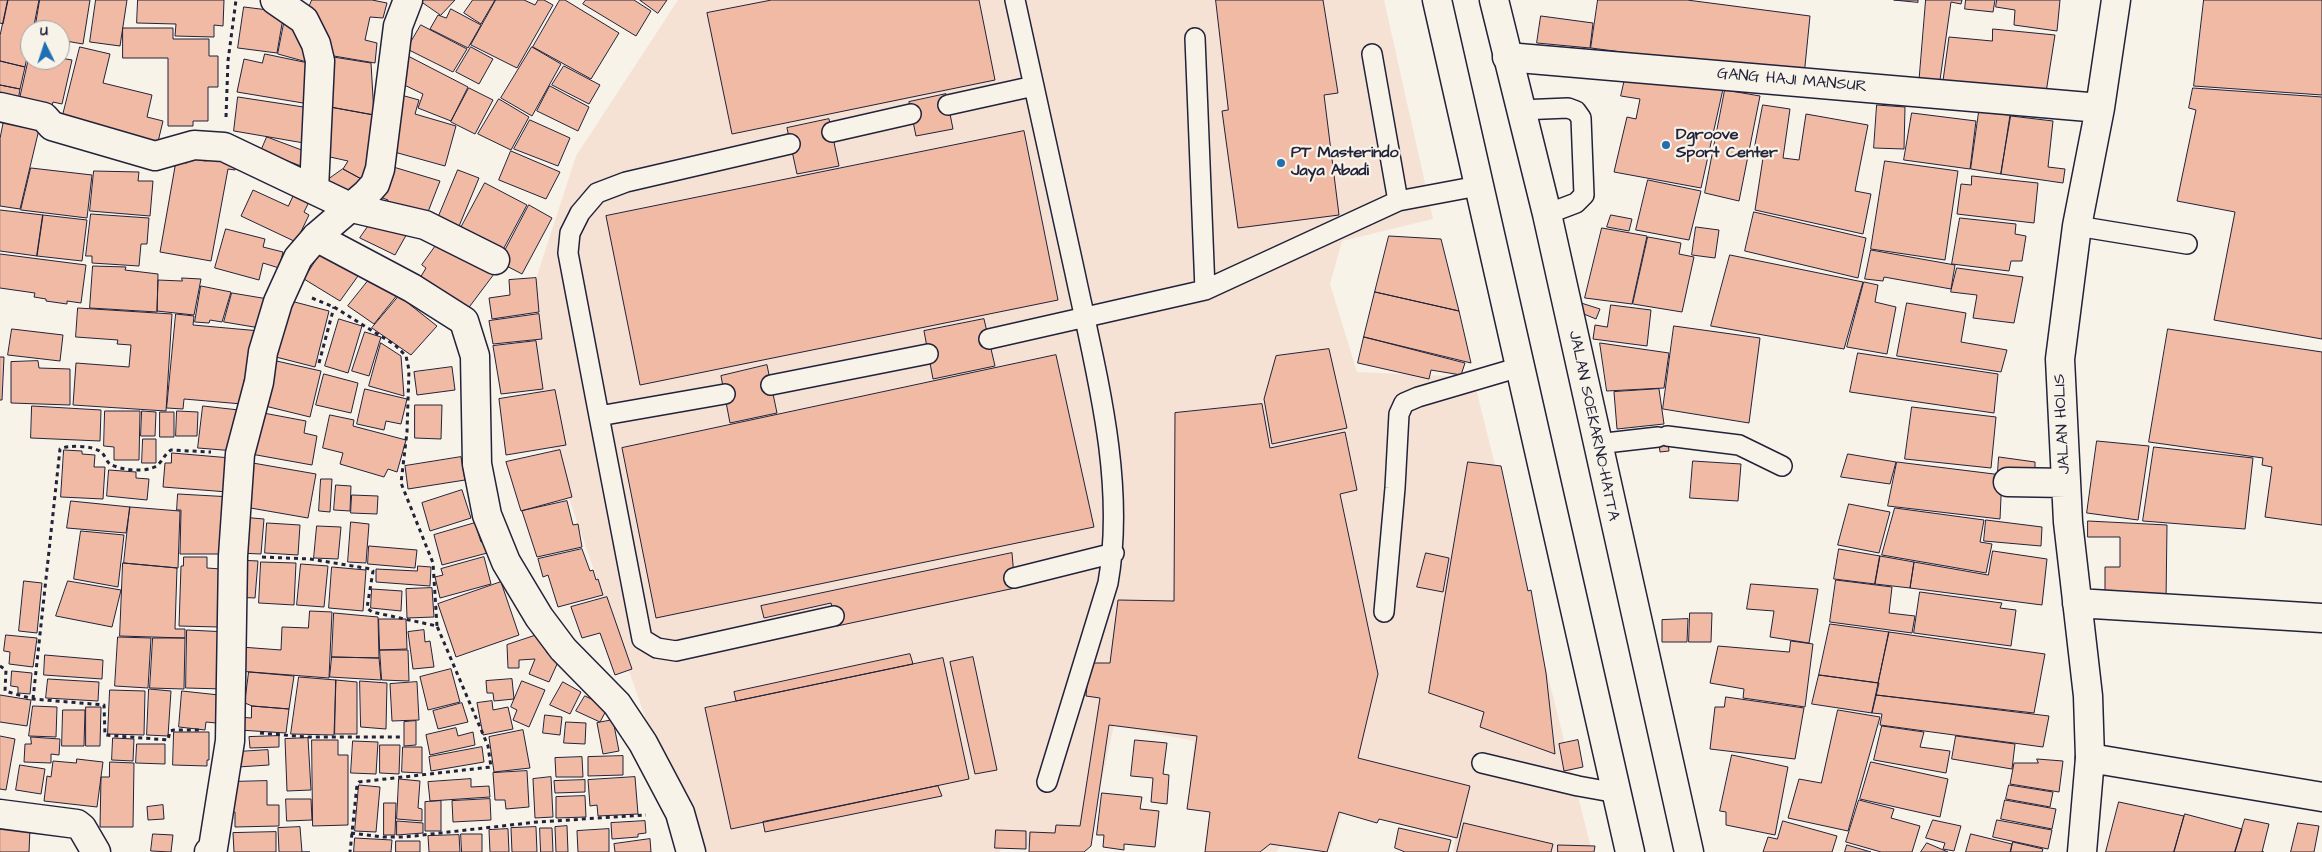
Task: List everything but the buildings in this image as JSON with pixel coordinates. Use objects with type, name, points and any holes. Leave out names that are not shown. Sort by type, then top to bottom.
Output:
[{"type":"main road","points":[[275,0],[304,20],[316,44],[320,60],[314,189]]},
{"type":"main road","points":[[210,852],[213,848],[231,731],[233,556],[240,454],[259,382],[263,352],[283,288],[298,258],[316,237],[352,208],[375,184],[380,169],[398,26],[408,0]]},
{"type":"main road","points":[[1437,0],[1630,852]]},
{"type":"main road","name":"JALAN SOEKARNO-HATTA","points":[[1494,0],[1547,214],[1689,852]]},
{"type":"main road","name":"JALAN HOLIS","points":[[2082,852],[2090,758],[2088,696],[2066,483],[2060,359],[2077,226],[2088,107],[2116,0]]},
{"type":"main road","name":"GANG HAJI MANSUR","points":[[1507,57],[2088,107]]},
{"type":"main road","points":[[0,107],[44,117],[52,126],[155,156],[194,145],[224,147],[352,208],[425,225],[495,260]]},
{"type":"main road","points":[[316,237],[412,288],[464,321],[475,356],[477,464],[487,515],[506,562],[539,617],[563,649],[622,712],[644,743],[680,813],[691,852]]},
{"type":"main road","points":[[2008,482],[2066,483]]},
{"type":"main road","points":[[2077,603],[2322,618]]},
{"type":"main road","points":[[2090,758],[2322,797]]},
{"type":"main road","points":[[0,814],[77,824],[82,828],[96,852]]},
{"type":"lane","points":[[1015,0],[1084,318],[1111,456],[1114,553],[1108,583],[1047,782]]},
{"type":"lane","points":[[1195,38],[1205,290]]},
{"type":"lane","points":[[1372,54],[1398,201]]},
{"type":"lane","points":[[948,105],[1034,86]]},
{"type":"lane","points":[[1520,110],[1568,108],[1576,111],[1581,118],[1584,195],[1576,203],[1547,214]]},
{"type":"lane","points":[[832,132],[911,114]]},
{"type":"lane","points":[[790,144],[626,182],[597,193],[580,212],[570,233],[568,253],[642,639],[657,648],[676,651],[834,616]]},
{"type":"lane","points":[[989,339],[1205,290],[1398,201],[1478,186]]},
{"type":"lane","points":[[2077,226],[2187,244]]},
{"type":"lane","points":[[771,385],[928,354]]},
{"type":"lane","points":[[1384,612],[1395,488],[1399,414],[1404,403],[1418,397],[1520,367]]},
{"type":"lane","points":[[599,416],[724,394]]},
{"type":"lane","points":[[1597,444],[1663,437],[1739,446],[1782,466]]},
{"type":"lane","points":[[1014,578],[1114,553]]},
{"type":"lane","points":[[1482,763],[1578,786],[1617,793]]},
{"type":"path","points":[[224,147],[228,60],[236,0]]},
{"type":"path","points":[[283,288],[334,307],[395,345],[406,356],[409,370],[401,483],[433,563],[436,626],[488,746],[492,766],[360,782],[357,785],[350,852]]},
{"type":"path","points":[[318,363],[334,307]]},
{"type":"path","points":[[33,700],[60,449],[65,446],[92,448],[100,451],[110,463],[134,470],[150,469],[158,465],[171,450],[240,454]]},
{"type":"path","points":[[233,556],[310,559],[371,569],[373,571],[368,608],[372,612],[436,626]]},
{"type":"path","points":[[0,666],[6,670],[5,691],[33,700],[104,705],[105,735],[168,740],[170,731],[174,730],[231,731],[307,736],[401,737]]},
{"type":"path","points":[[351,833],[384,837],[405,837],[537,822],[680,813]]},
{"type":"shaded area","points":[[678,0],[1384,0],[1433,219],[1342,241],[1330,284],[1357,372],[1473,377],[1592,852],[1453,852],[1455,838],[1343,809],[1330,850],[1287,840],[1276,852],[1205,850],[1211,812],[1189,805],[1194,741],[1114,725],[1086,851],[1002,845],[1000,852],[692,852],[537,406],[535,282],[576,156]]},
{"type":"place","name":"Dgroove Sport Center","points":[[1666,145]]},
{"type":"place","name":"PT Masterindo Jaya Abadi","points":[[1281,163]]}]
